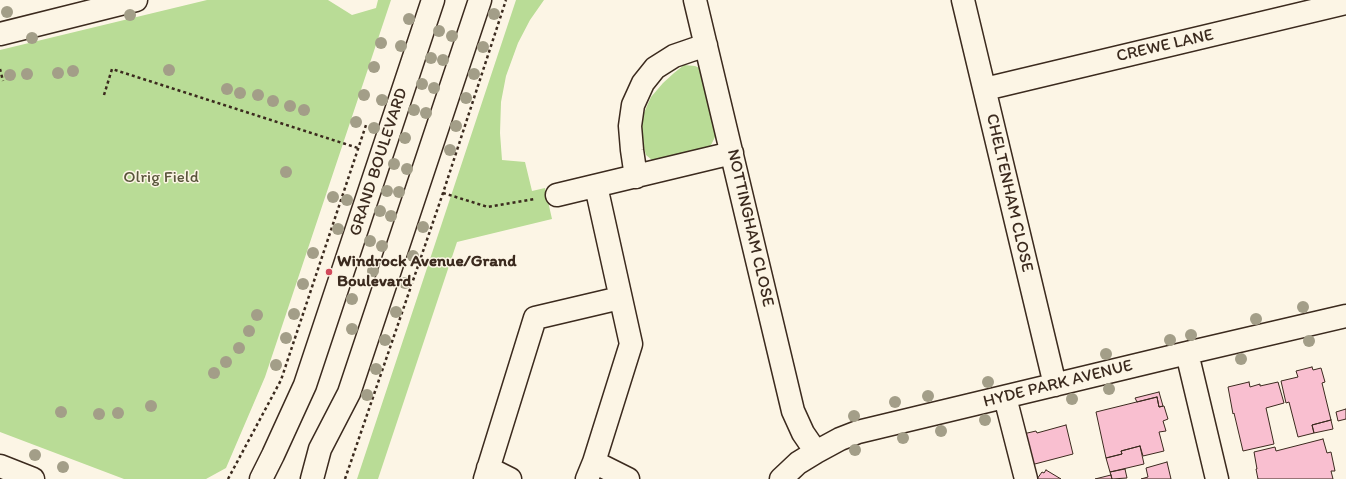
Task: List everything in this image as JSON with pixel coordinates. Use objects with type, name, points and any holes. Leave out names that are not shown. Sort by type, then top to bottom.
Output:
[{"type":"street","points":[[0,34],[136,0]]},
{"type":"street","name":"GRAND BOULEVARD","points":[[261,479],[305,385],[433,0]]},
{"type":"street","points":[[312,479],[320,449],[349,393],[480,0]]},
{"type":"street","name":"NOTTINGHAM CLOSE","points":[[695,0],[793,411],[803,433],[816,452]]},
{"type":"street","name":"CHELTENHAM CLOSE","points":[[963,0],[1056,385]]},
{"type":"street","name":"CREWE LANE","points":[[985,89],[1346,4]]},
{"type":"street","points":[[636,177],[630,126],[633,105],[642,83],[655,68],[674,56],[706,45]]},
{"type":"street","points":[[557,195],[732,153]]},
{"type":"street","points":[[596,186],[631,344],[590,470],[628,479]]},
{"type":"street","points":[[510,479],[487,473],[535,318],[620,298]]},
{"type":"street","name":"HYDE PARK AVENUE","points":[[781,479],[798,464],[816,452],[840,439],[858,432],[1346,316]]},
{"type":"street","points":[[1187,353],[1217,479]]},
{"type":"street","points":[[1005,397],[1026,479]]},
{"type":"street","points":[[0,466],[33,479]]},
{"type":"path","points":[[345,479],[443,193],[506,0]]},
{"type":"path","points":[[0,68],[3,81]]},
{"type":"path","points":[[104,95],[112,69],[358,148]]},
{"type":"path","points":[[228,479],[281,380],[368,120]]},
{"type":"path","points":[[443,193],[488,207],[557,195]]},
{"type":"green space","name":"Olrig Field","points":[[207,0],[328,0],[352,15],[376,8],[378,0],[391,0],[265,377],[226,468],[206,479],[124,479],[0,432],[0,50]]},
{"type":"green space","points":[[516,0],[544,0],[530,20],[518,43],[506,76],[501,102],[500,133],[502,160],[525,162],[532,191],[545,188],[552,219],[457,242],[378,479],[357,479]]},
{"type":"green space","points":[[684,65],[695,66],[702,69],[716,135],[711,145],[703,152],[660,163],[652,160],[646,155],[639,124],[651,97],[663,83]]},
{"type":"building","points":[[1312,367],[1313,370],[1321,368],[1325,382],[1322,383],[1331,420],[1312,425],[1314,433],[1298,437],[1289,402],[1286,403],[1281,381],[1298,377],[1296,371]]},
{"type":"building","points":[[1249,382],[1250,387],[1278,382],[1284,403],[1266,408],[1274,444],[1243,451],[1234,413],[1233,414],[1228,387]]},
{"type":"building","points":[[1159,392],[1163,406],[1159,407],[1157,397],[1137,402],[1135,398]]},
{"type":"building","points":[[1157,397],[1159,407],[1164,406],[1168,419],[1163,421],[1166,431],[1159,432],[1164,451],[1143,456],[1140,446],[1121,451],[1122,454],[1106,458],[1096,412]]},
{"type":"building","points":[[1346,409],[1346,419],[1338,421],[1336,412]]},
{"type":"building","points":[[1331,420],[1333,429],[1314,433],[1312,425]]},
{"type":"building","points":[[1066,425],[1073,454],[1031,465],[1023,434],[1036,431],[1037,433]]},
{"type":"building","points":[[1323,439],[1327,453],[1331,452],[1335,471],[1331,471],[1333,479],[1258,479],[1254,452],[1275,447],[1276,451]]},
{"type":"building","points":[[1140,446],[1144,464],[1110,472],[1106,458],[1122,454],[1121,451]]},
{"type":"building","points":[[1167,462],[1171,479],[1141,479],[1148,477],[1146,468]]},
{"type":"building","points":[[1125,469],[1127,478],[1112,479],[1110,472]]},
{"type":"building","points":[[1046,470],[1061,479],[1037,479],[1042,472],[1044,473]]},
{"type":"building","points":[[1111,475],[1112,479],[1095,479]]},
{"type":"place","name":"Windrock Avenue/Grand Boulevard","points":[[329,272]]}]
